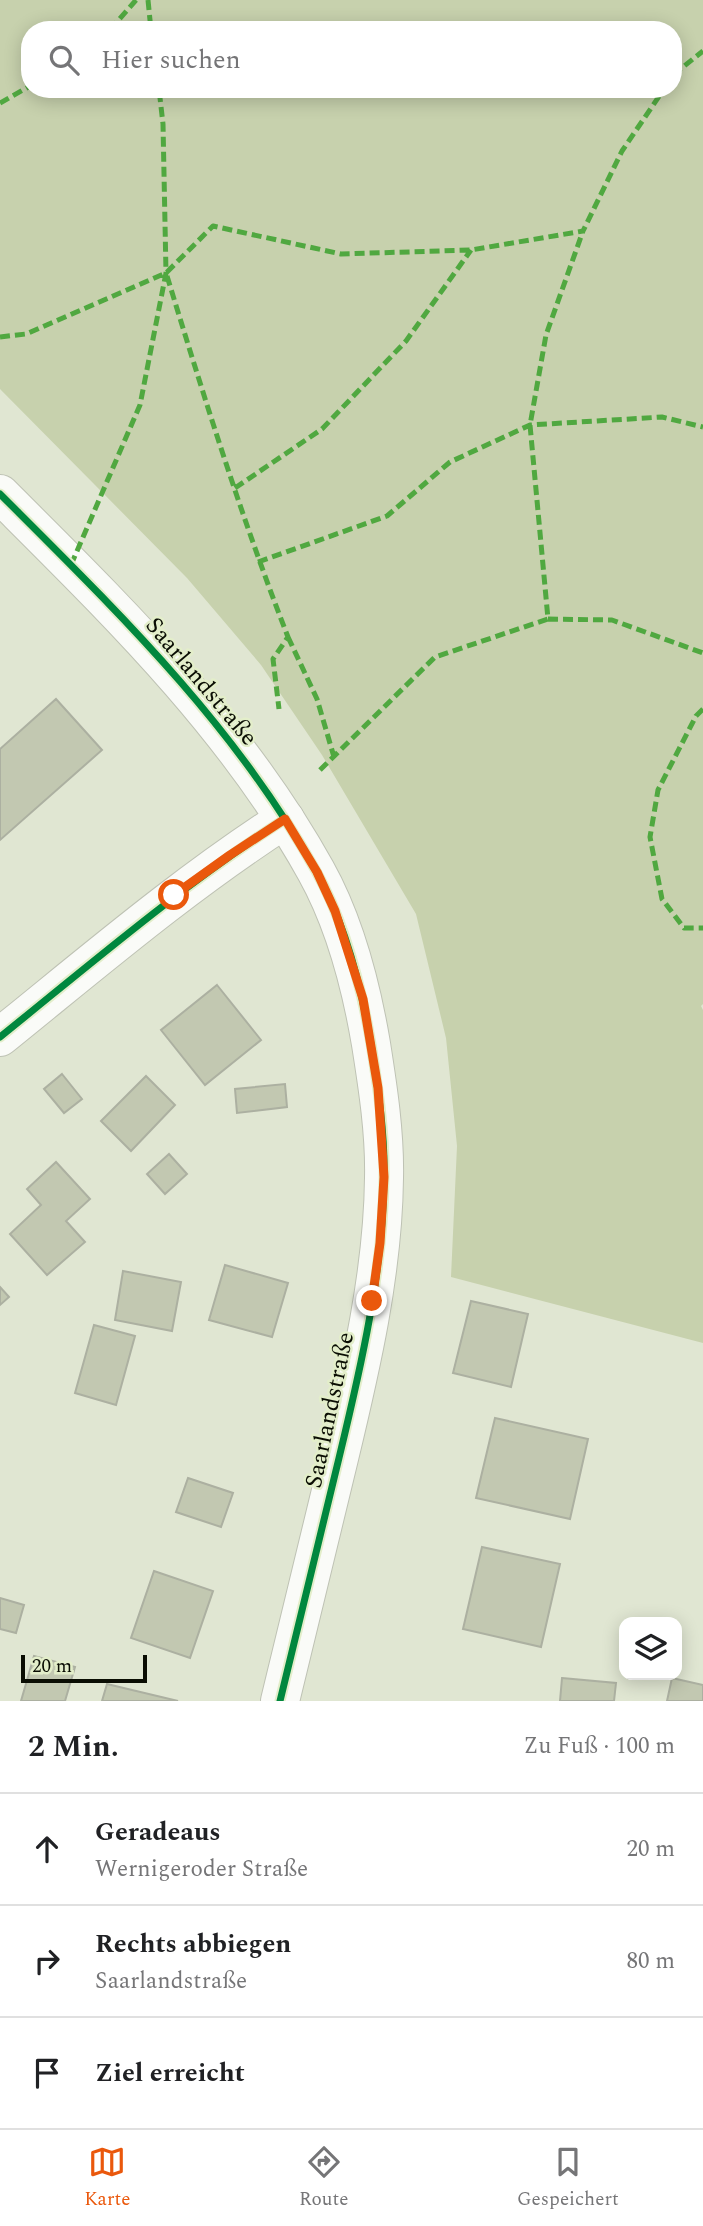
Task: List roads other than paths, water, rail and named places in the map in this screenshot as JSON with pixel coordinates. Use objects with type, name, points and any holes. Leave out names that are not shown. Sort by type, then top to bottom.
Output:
[{"type":"street","name":"Saarlandstraße","points":[[0,494],[170,668],[233,743],[285,819],[317,872],[335,911],[363,999],[378,1088],[384,1177],[380,1243],[352,1404],[280,1701]]},
{"type":"street","points":[[0,1037],[174,895],[285,819]]}]
